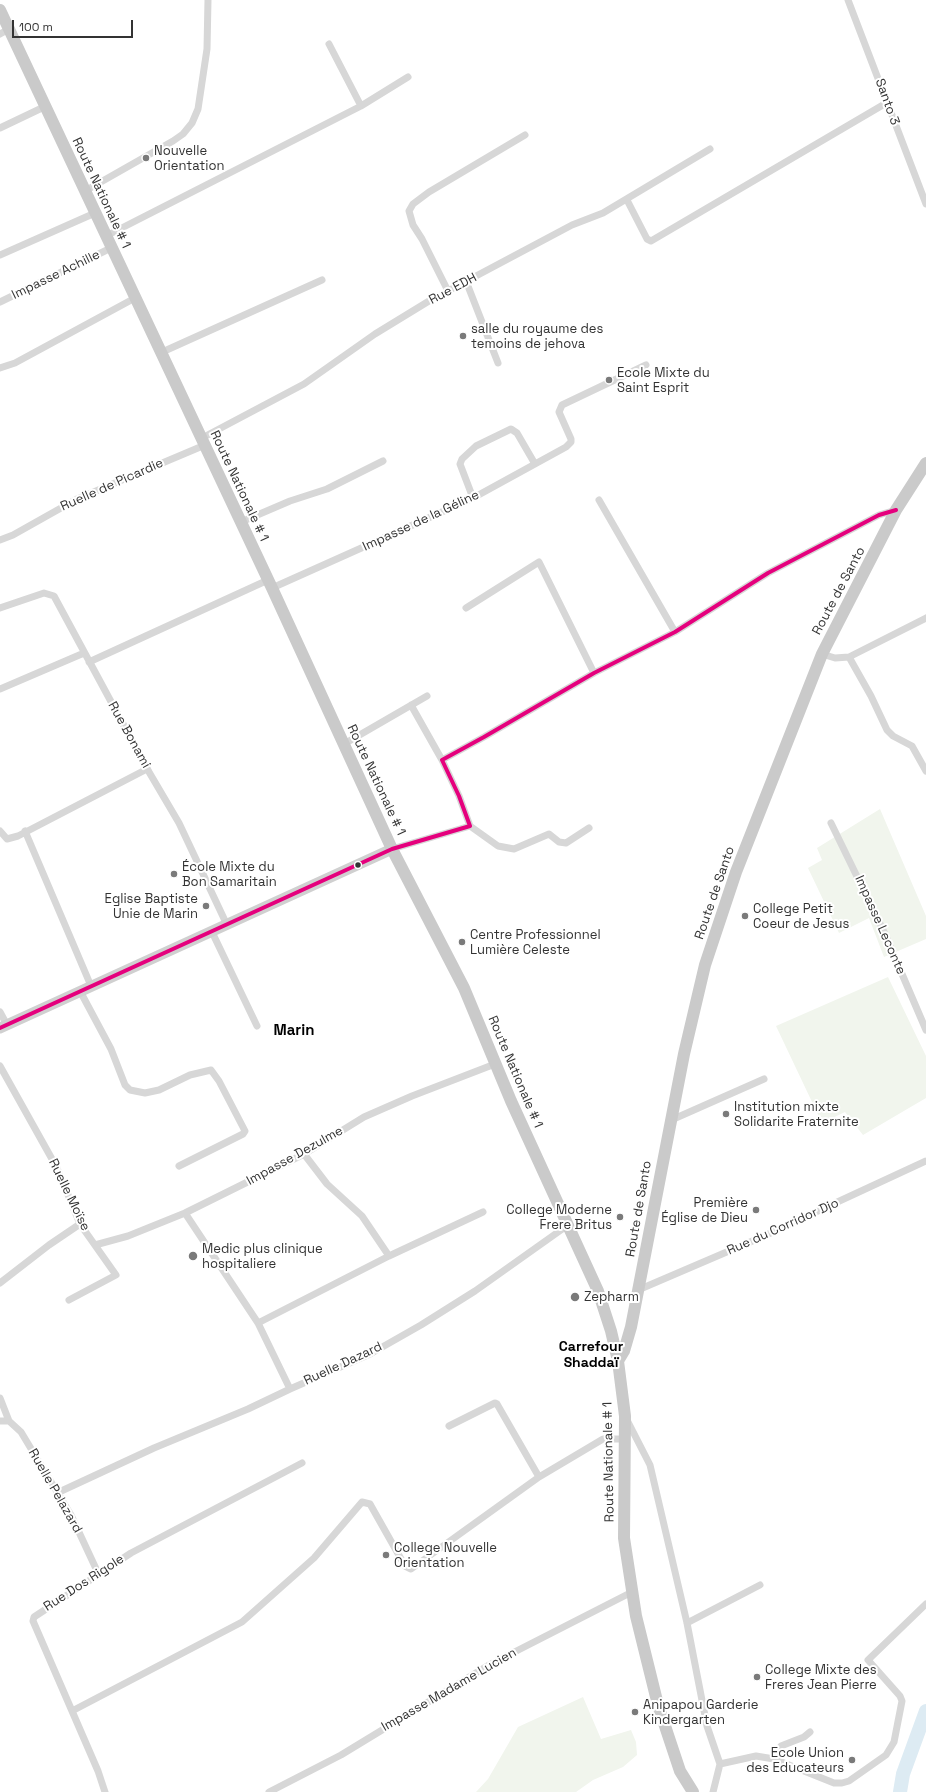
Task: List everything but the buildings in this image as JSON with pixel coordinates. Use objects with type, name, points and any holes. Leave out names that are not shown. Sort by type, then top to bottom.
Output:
[{"type":"main road","name":"Route Nationale # 1","points":[[0,10],[4,31],[44,107],[85,191],[160,354],[204,442],[392,849],[464,988],[494,1064],[598,1291],[611,1331],[618,1361],[625,1416],[624,1538],[632,1592],[658,1705],[680,1770],[692,1792]]},
{"type":"main road","name":"Route de Santo","points":[[618,1361],[628,1340],[669,1121],[705,965],[736,872],[822,654],[896,510],[926,463]]},
{"type":"main road","points":[[3,1026],[228,925],[392,849]]},
{"type":"street","points":[[85,191],[173,141],[183,134],[192,123],[198,109],[207,49],[208,0]]},
{"type":"street","name":"Santo 3","points":[[848,0],[926,204]]},
{"type":"street","points":[[329,44],[361,106]]},
{"type":"street","points":[[106,236],[361,106],[408,77]]},
{"type":"street","points":[[627,200],[647,239],[651,241],[888,102]]},
{"type":"street","points":[[0,128],[44,107]]},
{"type":"street","points":[[448,291],[422,239],[413,225],[409,211],[413,204],[429,192],[525,135]]},
{"type":"street","name":"Rue EDH","points":[[204,442],[304,384],[375,334],[448,291],[572,225],[603,213],[627,200],[710,149]]},
{"type":"street","points":[[0,255],[94,213]]},
{"type":"street","name":"Impasse Achille","points":[[0,302],[111,248]]},
{"type":"street","points":[[160,354],[322,280]]},
{"type":"street","points":[[466,281],[498,363]]},
{"type":"street","points":[[0,368],[15,362],[135,298]]},
{"type":"street","name":"Impasse de la Géline","points":[[89,662],[473,498],[566,447],[571,442],[559,412],[562,405],[646,365]]},
{"type":"street","points":[[473,498],[460,464],[462,459],[476,446],[511,429],[517,433],[535,464]]},
{"type":"street","name":"Ruelle de Picardie","points":[[0,540],[13,535],[77,499],[204,442]]},
{"type":"street","points":[[241,522],[290,501],[327,489],[383,461]]},
{"type":"street","points":[[599,500],[675,632]]},
{"type":"street","points":[[442,760],[594,674],[675,632],[768,573],[879,515],[896,510]]},
{"type":"street","points":[[466,608],[539,562],[594,674]]},
{"type":"street","name":"Rue Bonami","points":[[0,608],[44,593],[54,596],[147,769],[179,823],[228,925]]},
{"type":"street","points":[[822,654],[835,658],[849,657],[926,618]]},
{"type":"street","points":[[0,689],[84,653]]},
{"type":"street","points":[[849,657],[871,696],[887,730],[893,736],[912,746],[926,771]]},
{"type":"street","points":[[344,744],[427,696]]},
{"type":"street","points":[[411,705],[442,760],[459,796],[470,826],[498,846],[514,850],[549,834],[559,842],[566,843],[589,828]]},
{"type":"street","points":[[0,831],[7,839],[25,832],[147,769]]},
{"type":"street","name":"Impasse Leconte","points":[[832,823],[884,932],[926,1030]]},
{"type":"street","points":[[392,849],[470,826]]},
{"type":"street","points":[[25,832],[91,986]]},
{"type":"street","points":[[212,932],[257,1026]]},
{"type":"street","points":[[80,991],[111,1049],[125,1084],[130,1090],[145,1094],[159,1090],[190,1075],[211,1070],[219,1081],[245,1131],[243,1134],[179,1166]]},
{"type":"street","points":[[0,1012],[3,1026]]},
{"type":"street","name":"Impasse Dezulme","points":[[96,1246],[128,1236],[184,1213],[304,1154],[364,1117],[412,1096],[494,1064]]},
{"type":"street","name":"Ruelle Moïse","points":[[0,1066],[57,1168],[80,1224],[116,1276],[69,1300]]},
{"type":"street","points":[[669,1121],[764,1080]]},
{"type":"street","points":[[304,1154],[327,1184],[362,1216],[389,1256]]},
{"type":"street","name":"Rue du Corridor Djo","points":[[638,1290],[764,1236],[926,1161]]},
{"type":"street","points":[[258,1324],[389,1256],[484,1212]]},
{"type":"street","name":"Ruelle Dazard","points":[[184,1213],[258,1324],[290,1388],[370,1354],[421,1325],[475,1291],[568,1225]]},
{"type":"street","points":[[0,1284],[49,1245],[80,1224]]},
{"type":"street","points":[[57,1493],[154,1448],[248,1409],[290,1388]]},
{"type":"street","points":[[0,1398],[9,1421],[0,1422]]},
{"type":"street","points":[[450,1426],[497,1404],[539,1477]]},
{"type":"street","points":[[625,1416],[650,1465],[687,1623],[707,1726],[720,1764],[712,1792]]},
{"type":"street","name":"Ruelle Pelazard","points":[[9,1421],[20,1432],[71,1515],[98,1573]]},
{"type":"street","points":[[72,1711],[242,1622],[314,1558],[362,1502],[370,1504],[405,1566],[411,1568],[539,1477],[603,1439],[624,1439]]},
{"type":"street","name":"Rue Dos Rigole","points":[[105,1792],[33,1621],[38,1613],[131,1553],[302,1463]]},
{"type":"street","points":[[687,1623],[760,1585]]},
{"type":"street","name":"Impasse Madame Lucien","points":[[269,1792],[341,1755],[490,1665],[632,1592]]},
{"type":"street","points":[[720,1764],[756,1756],[774,1759],[834,1783],[842,1784],[849,1782],[886,1755],[894,1742],[902,1701],[900,1696],[868,1660],[926,1604]]},
{"type":"street","points":[[774,1759],[781,1746],[804,1737],[810,1732]]},
{"type":"shaded area","points":[[880,809],[926,916],[926,939],[884,957],[869,918],[839,933],[808,868],[822,860],[817,848]]},
{"type":"shaded area","points":[[888,977],[926,1056],[926,1098],[863,1135],[845,1112],[822,1123],[776,1026]]},
{"type":"shaded area","points":[[583,1697],[601,1739],[631,1730],[636,1742],[637,1755],[623,1767],[593,1780],[576,1792],[476,1792],[488,1779],[518,1727]]},
{"type":"waterway","points":[[900,1792],[903,1774],[926,1711]]},
{"type":"transit line","points":[[0,1028],[392,849],[470,826],[459,796],[442,760],[594,673],[675,632],[768,573],[879,515],[896,510]]},
{"type":"place","name":"Nouvelle Orientation","points":[[146,158]]},
{"type":"place","name":"salle du royaume des temoins de jehova","points":[[463,336]]},
{"type":"place","name":"Ecole Mixte du Saint Esprit","points":[[609,380]]},
{"type":"place","name":"École Mixte du Bon Samaritain","points":[[174,874]]},
{"type":"place","name":"Eglise Baptiste Unie de Marin","points":[[206,906]]},
{"type":"place","name":"College Petit Coeur de Jesus","points":[[745,916]]},
{"type":"place","name":"Centre Professionnel Lumière Celeste","points":[[462,942]]},
{"type":"place","name":"Institution mixte Solidarite Fraternite","points":[[726,1114]]},
{"type":"place","name":"Première Église de Dieu","points":[[756,1210]]},
{"type":"place","name":"College Moderne Frere Britus","points":[[620,1217]]},
{"type":"place","name":"Medic plus clinique hospitaliere","points":[[193,1256]]},
{"type":"place","name":"Zepharm","points":[[575,1297]]},
{"type":"place","name":"College Nouvelle Orientation","points":[[386,1555]]},
{"type":"place","name":"College Mixte des Freres Jean Pierre","points":[[757,1677]]},
{"type":"place","name":"Anipapou Garderie Kindergarten","points":[[635,1712]]},
{"type":"place","name":"Ecole Union des Educateurs","points":[[852,1760]]},
{"type":"district","name":"Marin","points":[[294,1031]]},
{"type":"district","name":"Carrefour Shaddaï","points":[[591,1356]]}]
